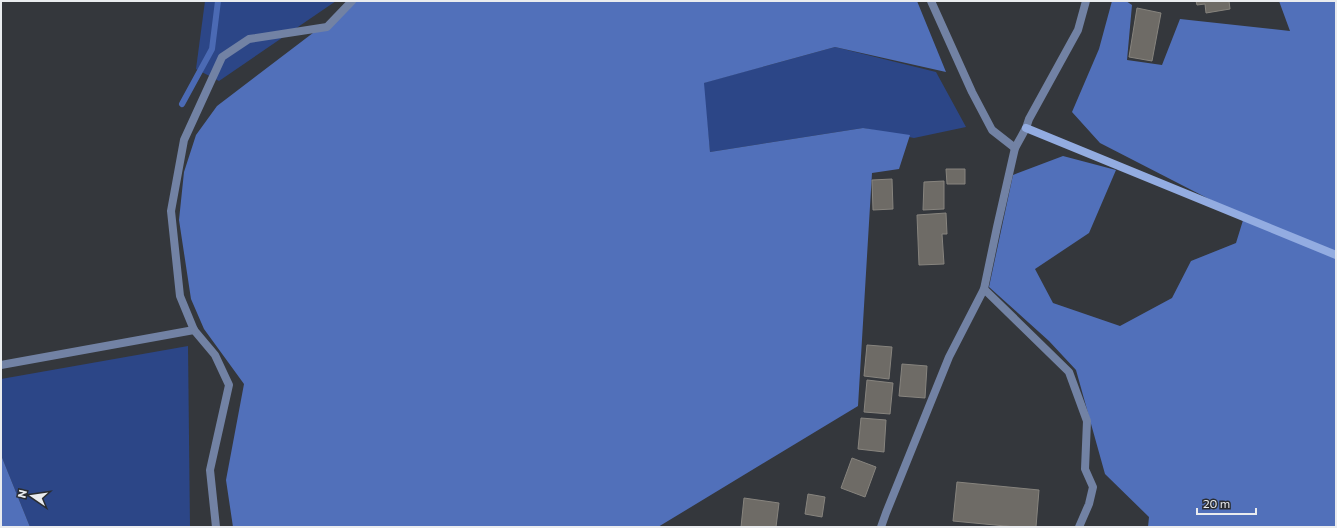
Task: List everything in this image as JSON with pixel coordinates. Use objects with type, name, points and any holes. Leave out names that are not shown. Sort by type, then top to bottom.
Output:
[{"type":"street","points":[[216,527],[210,470],[229,385],[215,355],[194,330],[180,296],[171,211],[184,140],[222,57],[250,39],[327,27],[352,1]]},
{"type":"street","points":[[930,1],[972,92],[992,130],[1015,148]]},
{"type":"street","points":[[881,527],[949,357],[984,289],[1015,148],[1026,128],[1028,119],[1078,30],[1086,1]]},
{"type":"street","points":[[1026,128],[1336,255]]},
{"type":"street","points":[[984,289],[1069,372],[1087,421],[1085,469],[1093,487],[1089,504],[1079,527]]},
{"type":"street","points":[[1,365],[194,330]]},
{"type":"shaded area","points":[[205,1],[336,1],[219,81],[196,69]]},
{"type":"shaded area","points":[[355,1],[917,1],[946,72],[835,47],[704,83],[710,152],[863,128],[910,135],[899,169],[872,173],[858,406],[658,527],[233,527],[226,480],[244,384],[204,329],[191,299],[179,220],[184,172],[196,135],[217,106]]},
{"type":"shaded area","points":[[1112,1],[1126,1],[1132,5],[1127,60],[1162,65],[1180,19],[1290,31],[1279,1],[1336,1],[1336,527],[1148,527],[1149,517],[1105,474],[1076,370],[1049,341],[989,287],[1013,175],[1063,156],[1116,170],[1089,233],[1035,269],[1053,303],[1120,326],[1172,298],[1191,261],[1236,243],[1244,217],[1100,143],[1072,112],[1099,49]]},
{"type":"shaded area","points":[[835,47],[936,72],[966,127],[914,138],[863,128],[710,152],[703,83]]},
{"type":"shaded area","points":[[188,346],[190,527],[30,527],[1,455],[1,379]]},
{"type":"shaded area","points":[[1,455],[30,527],[1,527]]},
{"type":"building","points":[[1196,1],[1229,1],[1230,9],[1206,13],[1205,4],[1197,5]]},
{"type":"building","points":[[1137,8],[1161,13],[1152,61],[1129,57]]},
{"type":"building","points":[[946,169],[965,169],[965,184],[947,184]]},
{"type":"building","points":[[892,179],[893,209],[873,210],[872,180]]},
{"type":"building","points":[[944,181],[944,209],[923,210],[924,182]]},
{"type":"building","points":[[946,213],[947,234],[942,234],[944,264],[919,265],[917,215]]},
{"type":"building","points":[[867,345],[892,347],[889,379],[864,376]]},
{"type":"building","points":[[902,364],[927,366],[925,398],[899,396]]},
{"type":"building","points":[[867,380],[893,383],[890,414],[864,412]]},
{"type":"building","points":[[861,418],[886,420],[884,452],[858,449]]},
{"type":"building","points":[[852,458],[876,467],[865,497],[841,488]]},
{"type":"building","points":[[957,482],[1039,490],[1036,527],[1016,527],[953,521]]},
{"type":"building","points":[[808,494],[825,497],[822,517],[805,514]]},
{"type":"building","points":[[744,498],[779,503],[776,527],[741,527]]},
{"type":"waterway","points":[[182,104],[212,49],[218,1]]}]
